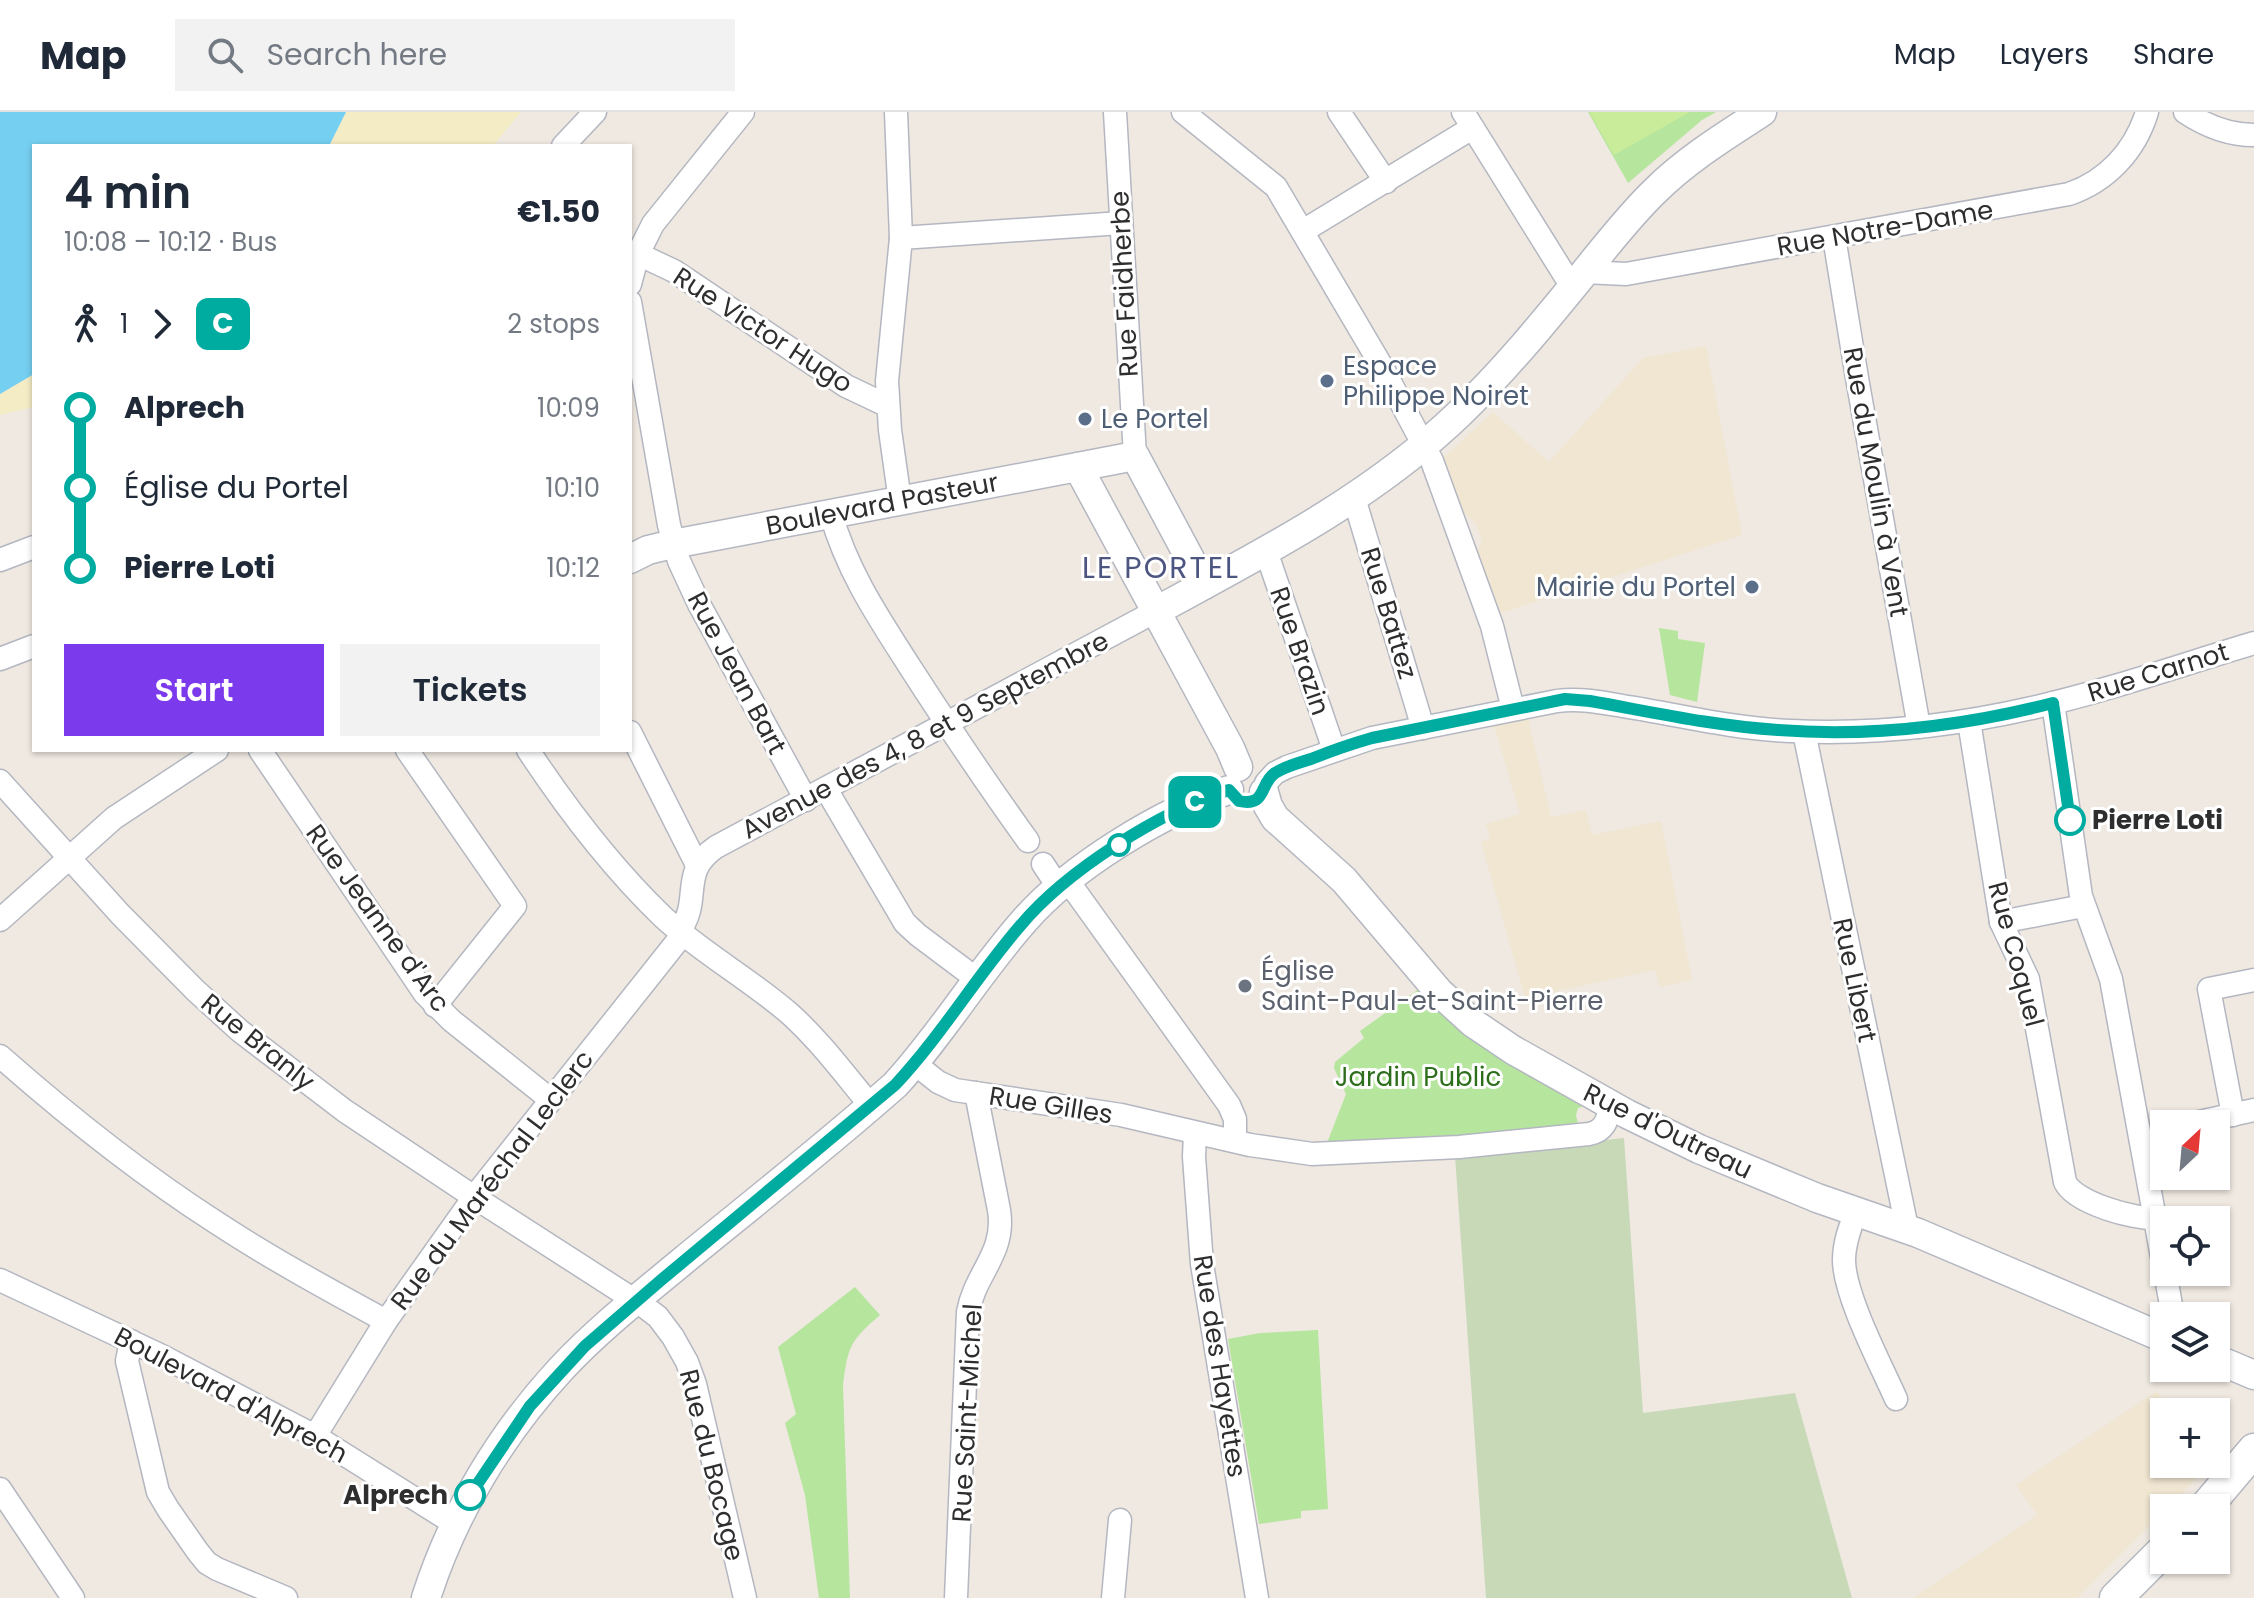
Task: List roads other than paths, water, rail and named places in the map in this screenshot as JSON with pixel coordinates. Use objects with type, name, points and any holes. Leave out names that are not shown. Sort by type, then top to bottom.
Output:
[{"type":"main road","points":[[2217,1494],[2254,1450]]},
{"type":"main road","points":[[2223,1494],[2248,1475]]},
{"type":"main road","points":[[2116,1598],[2150,1564]]},
{"type":"street","points":[[565,144],[595,112]]},
{"type":"street","points":[[632,276],[638,254],[653,224],[743,112]]},
{"type":"street","points":[[896,112],[901,238],[889,352],[888,406],[900,501]]},
{"type":"street","name":"Rue Faidherbe","points":[[1115,112],[1135,456]]},
{"type":"street","points":[[1183,112],[1270,181],[1280,193],[1381,365],[1432,461],[1494,633],[1513,709]]},
{"type":"street","points":[[1339,112],[1386,182]]},
{"type":"street","points":[[1156,611],[1266,551],[1354,498],[1423,446],[1483,391],[1636,210],[1669,178],[1762,112]]},
{"type":"street","name":"Rue Notre-Dame","points":[[1578,280],[1834,237],[2051,198],[2080,190],[2100,179],[2119,162],[2147,112]]},
{"type":"street","points":[[2185,112],[2229,133],[2254,135]]},
{"type":"street","points":[[1303,231],[1386,182],[1468,120],[1578,280]]},
{"type":"street","points":[[901,238],[1121,223]]},
{"type":"street","name":"Rue du Moulin à Vent","points":[[1834,237],[1919,727]]},
{"type":"street","name":"Rue Victor Hugo","points":[[638,254],[674,271],[839,382],[888,406]]},
{"type":"street","name":"Rue Jean Bart","points":[[632,313],[673,544],[699,604],[816,794],[901,917],[918,935],[978,980]]},
{"type":"street","points":[[1135,456],[1204,585]]},
{"type":"street","name":"Boulevard Pasteur","points":[[632,558],[648,550],[673,544],[1135,456]]},
{"type":"street","points":[[1078,467],[1230,748],[1236,799],[1247,802],[1257,799],[1265,787]]},
{"type":"street","name":"Rue Battez","points":[[1354,498],[1423,728]]},
{"type":"street","points":[[831,514],[846,559],[860,588],[946,724],[1028,841]]},
{"type":"street","points":[[0,560],[32,548]]},
{"type":"street","name":"Rue Brazin","points":[[1266,551],[1334,750]]},
{"type":"street","name":"Avenue des 4, 8 et 9 Septembre","points":[[697,865],[705,854],[716,847],[1156,611]]},
{"type":"street","name":"Rue Carnot","points":[[1265,787],[1275,773],[1287,767],[1372,738],[1565,699],[1581,699],[1721,724],[1804,732],[1919,727],[1969,721],[2053,703],[2254,643]]},
{"type":"street","points":[[0,659],[32,647]]},
{"type":"street","points":[[2053,703],[2083,906],[2111,979],[2153,1206]]},
{"type":"street","name":"Rue Coquel","points":[[1969,721],[2001,922],[2028,979],[2063,1175],[2068,1188],[2077,1195],[2124,1215],[2150,1218]]},
{"type":"street","name":"Rue Libert","points":[[1804,732],[1907,1228]]},
{"type":"street","points":[[632,736],[697,865],[692,877],[690,912],[681,932]]},
{"type":"street","points":[[0,920],[127,808],[214,752]]},
{"type":"street","name":"Rue Jeanne d'Arc","points":[[261,752],[435,1006],[551,1100]]},
{"type":"street","points":[[408,752],[515,906],[435,1006]]},
{"type":"street","points":[[529,752],[626,879],[681,932],[789,1013],[826,1051],[871,1106]]},
{"type":"street","points":[[426,1598],[455,1524],[482,1476],[535,1399],[585,1346],[895,1085],[1056,878],[1233,779]]},
{"type":"street","name":"Rue Branly","points":[[0,781],[128,923],[240,1031],[345,1111],[637,1301]]},
{"type":"street","name":"Rue d'Outreau","points":[[1265,787],[1268,806],[1275,818],[1344,880],[1424,976],[1457,1009],[1513,1050],[1650,1127],[1711,1155],[1856,1212],[1907,1228],[2150,1332]]},
{"type":"street","points":[[1056,878],[1135,973],[1229,1105],[1235,1119],[1235,1141]]},
{"type":"street","points":[[2001,922],[2083,906]]},
{"type":"street","name":"Rue du Maréchal Leclerc","points":[[315,1436],[386,1321],[474,1197],[681,932]]},
{"type":"street","points":[[2243,1112],[2209,989],[2254,980]]},
{"type":"street","points":[[0,1056],[82,1125],[213,1221],[386,1321]]},
{"type":"street","name":"Rue Gilles","points":[[914,1063],[943,1085],[955,1090],[1121,1115],[1278,1150],[1324,1154],[1477,1145],[1596,1133],[1604,1126],[1611,1106]]},
{"type":"street","name":"Rue Saint-Michel","points":[[956,1598],[968,1312],[1001,1229],[976,1093]]},
{"type":"street","name":"Rue des Hayettes","points":[[1195,1133],[1202,1264],[1257,1598]]},
{"type":"street","points":[[2141,1135],[2150,1133]]},
{"type":"street","points":[[1856,1212],[1846,1241],[1845,1269],[1853,1298],[1896,1399]]},
{"type":"street","name":"Boulevard d'Alprech","points":[[0,1280],[131,1341],[315,1436],[455,1524]]},
{"type":"street","name":"Rue du Bocage","points":[[637,1301],[667,1327],[691,1373],[745,1598]]},
{"type":"street","points":[[131,1341],[127,1356],[130,1376],[156,1485],[168,1509],[207,1563],[286,1598]]},
{"type":"street","points":[[0,1489],[73,1598]]},
{"type":"street","points":[[1113,1598],[1120,1520]]},
{"type":"water","points":[[0,112],[346,112],[330,144],[32,144],[32,375],[0,394]]},
{"type":"place","name":"Espace Philippe Noiret","points":[[1327,381]]},
{"type":"place","name":"Le Portel","points":[[1085,419]]},
{"type":"place","name":"Mairie du Portel","points":[[1752,587]]},
{"type":"place","name":"Pierre Loti","points":[[2070,820]]},
{"type":"place","name":"Église Saint-Paul-et-Saint-Pierre","points":[[1245,986]]},
{"type":"place","name":"Alprech","points":[[470,1495]]},
{"type":"district","name":"LE PORTEL","points":[[1161,567]]},
{"type":"park label","name":"Jardin Public","points":[[1418,1077]]}]
